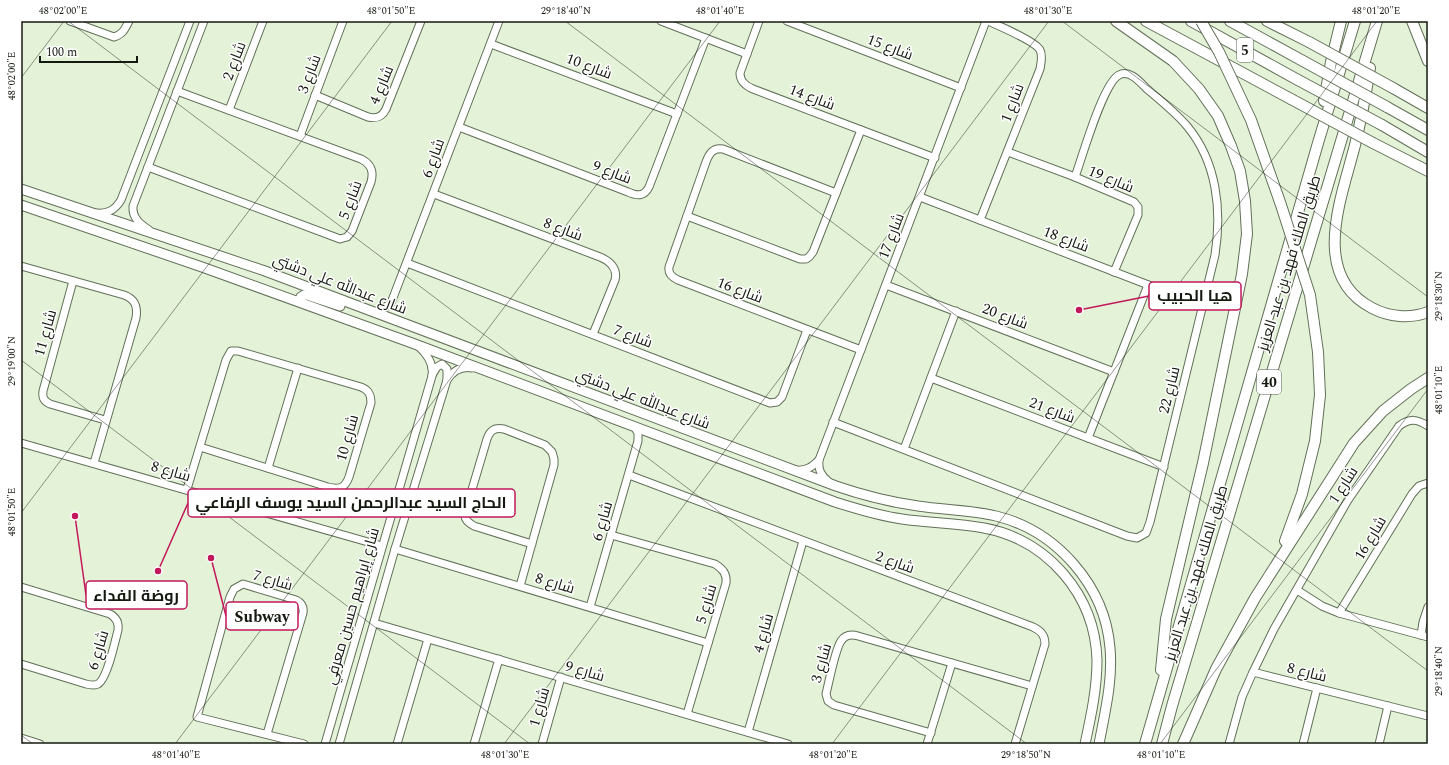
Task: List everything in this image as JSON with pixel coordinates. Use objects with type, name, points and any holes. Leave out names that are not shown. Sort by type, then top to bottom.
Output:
[{"type":"highway","points":[[1116,21],[1173,61],[1199,89],[1218,116],[1240,171],[1246,214],[1247,234],[1242,274],[1203,463],[1166,619],[1158,696]]},
{"type":"highway","points":[[1146,21],[1428,174]]},
{"type":"highway","name":"5","points":[[1191,21],[1382,125],[1428,152]]},
{"type":"highway","points":[[1183,744],[1216,669],[1266,579],[1286,539],[1302,494],[1315,441],[1320,395],[1318,352],[1310,295],[1281,205],[1251,120],[1219,52],[1202,21]]},
{"type":"highway","name":"5","points":[[1230,21],[1428,130]]},
{"type":"highway","points":[[1318,144],[1326,89],[1341,21]]},
{"type":"highway","name":"طريق الملك فهد بن عبد العزيز","points":[[1145,744],[1318,144],[1355,21]]},
{"type":"highway","points":[[1377,21],[1362,113],[1336,219],[1334,240],[1335,256],[1339,271],[1347,285],[1357,297],[1370,307],[1385,313],[1401,316],[1418,315],[1428,312]]},
{"type":"highway","name":"طريق الملك فهد بن عبد العزيز","points":[[1162,744],[1178,684],[1377,21]]},
{"type":"highway","points":[[1412,21],[1428,61]]},
{"type":"highway","points":[[1271,22],[1428,108]]},
{"type":"highway","points":[[1410,163],[1428,171]]},
{"type":"highway","points":[[1266,579],[1354,443],[1378,416],[1395,401],[1428,378]]},
{"type":"main road","name":"شارع عبدالله علي دشتي","points":[[21,189],[287,280],[836,486],[905,504],[968,511],[1011,521],[1037,533],[1048,540],[1076,566],[1086,581],[1100,608],[1106,626],[1110,647],[1110,679],[1099,744]]},
{"type":"main road","name":"شارع عبدالله علي دشتي","points":[[21,205],[299,301],[847,506],[900,519],[983,528],[1019,540],[1052,562],[1067,578],[1086,609],[1093,631],[1096,651],[1096,670],[1095,695],[1085,744]]},
{"type":"main road","points":[[212,271],[223,270],[234,272],[287,292],[291,290],[293,286],[287,280]]},
{"type":"main road","points":[[299,301],[304,294],[353,310],[377,313]]},
{"type":"main road","points":[[847,506],[861,505],[903,513],[908,512],[909,509],[909,506],[905,504]]},
{"type":"main road","points":[[1090,721],[1093,720],[1096,723],[1093,744]]},
{"type":"street","points":[[70,21],[114,37],[125,30],[129,21]]},
{"type":"street","points":[[89,212],[109,212],[119,204],[190,21]]},
{"type":"street","points":[[160,236],[146,228],[136,218],[133,210],[204,21]]},
{"type":"street","name":"شارع 2","points":[[229,110],[263,21]]},
{"type":"street","name":"شارع 3","points":[[300,136],[343,21]]},
{"type":"street","name":"شارع 4","points":[[315,95],[368,117],[377,118],[382,116],[421,21]]},
{"type":"street","name":"شارع 6","points":[[391,303],[499,21]]},
{"type":"street","points":[[661,21],[747,54]]},
{"type":"street","name":"شارع 14","points":[[759,21],[740,76],[741,81],[746,85],[935,158]]},
{"type":"street","name":"شارع 15","points":[[786,21],[961,88]]},
{"type":"street","name":"شارع 17","points":[[819,460],[987,21]]},
{"type":"street","name":"شارع 1","points":[[980,220],[1040,69],[1042,55],[1034,44],[987,21]]},
{"type":"street","name":"شارع 9","points":[[459,127],[628,192],[640,195],[644,194],[648,188],[678,114],[706,38]]},
{"type":"street","name":"شارع 10","points":[[491,44],[678,114]]},
{"type":"street","name":"شارع 22","points":[[833,422],[1134,538],[1143,536],[1148,528],[1164,467],[1203,306],[1217,240],[1217,202],[1214,180],[1207,158],[1192,132],[1181,119],[1130,75],[1123,73],[1118,75],[1109,86],[1075,178]]},
{"type":"street","name":"شارع 5","points":[[148,167],[333,237],[345,238],[349,236],[352,231],[372,182],[372,168],[361,159],[177,91]]},
{"type":"street","points":[[137,197],[135,199],[131,199],[128,196],[150,135],[154,115]]},
{"type":"street","points":[[687,216],[798,258],[804,259],[809,257],[813,252],[861,130]]},
{"type":"street","name":"شارع 16","points":[[836,193],[718,148],[712,152],[707,159],[669,266],[669,272],[678,280],[861,350]]},
{"type":"street","name":"شارع 19","points":[[1008,152],[1132,200],[1138,207],[1137,218],[1114,272]]},
{"type":"street","name":"شارع 8","points":[[434,194],[600,257],[610,263],[615,271],[615,280],[593,334]]},
{"type":"street","name":"شارع 18","points":[[920,197],[1203,306]]},
{"type":"street","name":"شارع 7","points":[[407,263],[772,403],[779,400],[784,393],[808,330]]},
{"type":"street","points":[[21,266],[130,297],[135,302],[137,307],[136,318],[94,462]]},
{"type":"street","name":"شارع 11","points":[[73,281],[42,397],[50,404],[105,420]]},
{"type":"street","name":"شارع 20","points":[[886,285],[1114,372]]},
{"type":"street","points":[[1088,438],[1148,285]]},
{"type":"street","points":[[377,313],[391,303],[395,320]]},
{"type":"street","points":[[904,449],[956,311]]},
{"type":"street","points":[[412,343],[420,348],[429,359],[432,369],[432,376]]},
{"type":"street","name":"شارع 10","points":[[187,490],[226,360],[230,352],[233,350],[238,350],[361,387],[370,393],[370,403],[349,478],[343,487],[337,489],[200,447]]},
{"type":"street","points":[[432,376],[437,367],[442,364],[447,369],[447,380]]},
{"type":"street","points":[[268,468],[298,368]]},
{"type":"street","points":[[447,380],[453,373],[463,368],[483,370]]},
{"type":"street","name":"شارع إبراهيم حسين معرفي","points":[[325,744],[432,376]]},
{"type":"street","name":"شارع 21","points":[[931,378],[1164,467]]},
{"type":"street","name":"شارع إبراهيم حسين معرفي","points":[[339,744],[447,380]]},
{"type":"street","name":"شارع 1","points":[[1253,672],[1274,629],[1348,500],[1395,431],[1405,422],[1413,419],[1428,426]]},
{"type":"street","name":"شارع 6","points":[[590,607],[638,441],[638,433],[634,426]]},
{"type":"street","points":[[520,586],[532,544],[554,465],[554,456],[550,449],[542,443],[504,429],[493,430],[487,439],[465,513],[465,518],[474,526],[532,544]]},
{"type":"street","points":[[638,441],[644,435],[652,432]]},
{"type":"street","name":"شارع 8","points":[[21,442],[382,546]]},
{"type":"street","points":[[790,469],[807,469],[819,460]]},
{"type":"street","points":[[819,460],[818,466],[821,474],[826,480],[836,486]]},
{"type":"street","name":"شارع 2","points":[[629,475],[1038,630],[1044,635],[1045,644],[1016,744]]},
{"type":"street","name":"شارع 16","points":[[1339,614],[1412,494],[1419,486],[1428,483]]},
{"type":"street","name":"شارع 5","points":[[611,535],[715,564],[722,569],[726,577],[726,584],[687,714]]},
{"type":"street","name":"شارع 4","points":[[748,732],[803,541]]},
{"type":"street","name":"شارع 8","points":[[396,549],[708,642]]},
{"type":"street","name":"شارع 7","points":[[267,734],[304,608],[301,603],[296,600],[244,584],[234,590],[230,597],[197,717],[304,744]]},
{"type":"street","name":"شارع 6","points":[[21,587],[110,614],[117,620],[118,627],[104,678],[93,686],[21,664]]},
{"type":"street","points":[[1297,590],[1322,606],[1339,614],[1425,636],[1423,622],[1428,607]]},
{"type":"street","name":"شارع 9","points":[[374,623],[788,744]]},
{"type":"street","name":"شارع 3","points":[[931,733],[834,705],[828,701],[826,694],[838,648],[842,639],[853,635],[1032,686]]},
{"type":"street","points":[[397,744],[428,639]]},
{"type":"street","points":[[474,744],[498,659]]},
{"type":"street","points":[[927,744],[952,663]]},
{"type":"street","points":[[1229,744],[1238,710],[1253,672]]},
{"type":"street","name":"شارع 8","points":[[1253,672],[1428,716]]},
{"type":"street","name":"شارع 1","points":[[542,744],[561,677]]},
{"type":"street","points":[[1303,744],[1317,688]]},
{"type":"street","points":[[1378,744],[1388,706]]},
{"type":"street","points":[[21,738],[40,744]]},
{"type":"place","name":"هيا الحبيب","points":[[1079,310]]},
{"type":"place","name":"روضة الفداء","points":[[75,516]]},
{"type":"place","name":"Subway","points":[[211,558]]},
{"type":"place","name":"الحاج السيد عبدالرحمن السيد يوسف الرفاعي","points":[[158,571]]}]
